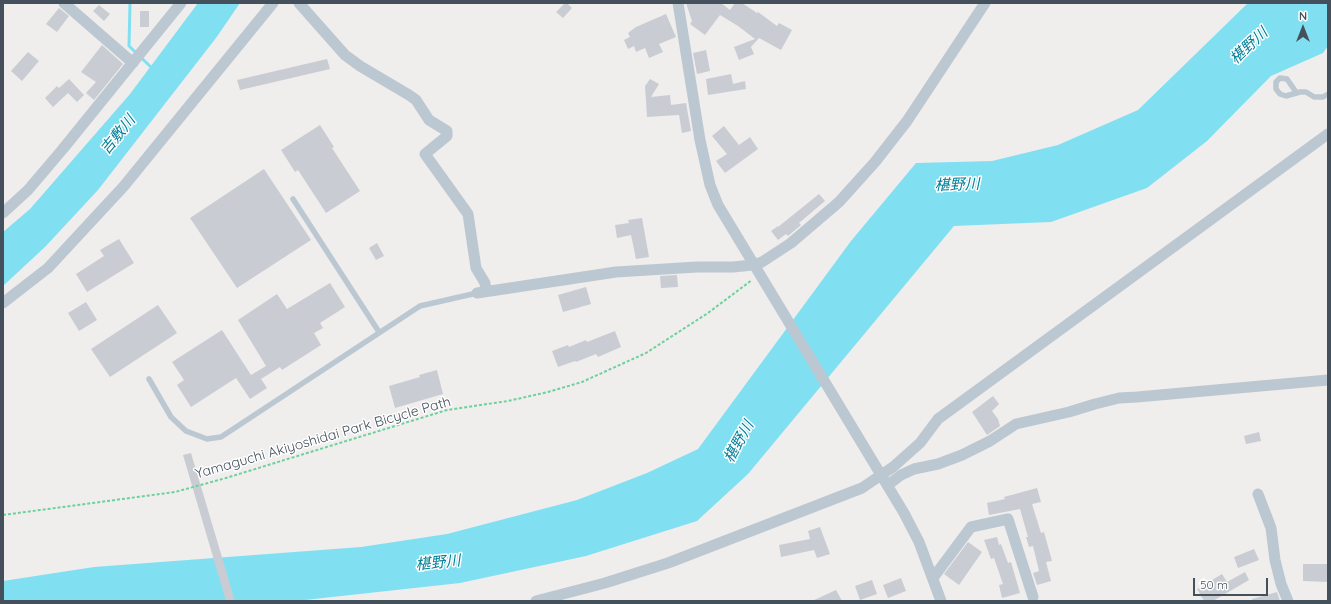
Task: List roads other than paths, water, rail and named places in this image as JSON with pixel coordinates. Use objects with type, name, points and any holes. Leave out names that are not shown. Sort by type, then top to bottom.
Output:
[{"type":"street","points":[[64,3],[134,62]]},
{"type":"street","points":[[3,213],[28,190],[62,150],[181,3]]},
{"type":"street","points":[[3,303],[48,268],[124,186],[273,3]]},
{"type":"street","points":[[299,3],[345,55],[360,66],[416,100],[429,120],[447,132],[447,136],[425,154],[468,214],[476,268],[485,283],[481,292]]},
{"type":"street","points":[[678,3],[695,110],[710,185],[718,205],[756,270],[882,474],[919,542],[941,601]]},
{"type":"street","points":[[756,270],[762,262],[791,243],[839,202],[875,162],[907,121],[985,3]]},
{"type":"street","points":[[536,601],[589,588],[668,563],[862,488],[893,467],[920,444],[938,419],[1328,134]]},
{"type":"street","points":[[481,292],[616,272],[697,267],[733,267],[756,270]]},
{"type":"street","points":[[888,485],[901,475],[914,469],[938,464],[962,455],[990,441],[1016,424],[1069,412],[1119,398],[1328,380]]},
{"type":"street","points":[[1258,494],[1271,528],[1275,560],[1281,584],[1288,601]]},
{"type":"street","points":[[933,578],[971,527],[1008,519],[1033,597]]},
{"type":"street","points":[[559,601],[589,588]]},
{"type":"lane","points":[[1296,92],[1306,92],[1309,95],[1318,97],[1323,97],[1328,94]]},
{"type":"lane","points":[[294,200],[379,332]]},
{"type":"lane","points":[[148,380],[171,416],[186,431],[207,439],[221,437],[420,306],[481,292]]},
{"type":"water","name":"吉敷川","points":[[198,3],[240,3],[216,38],[98,190],[45,247],[3,286],[3,232],[30,209],[130,94]]},
{"type":"water","name":"椹野川","points":[[1248,3],[1328,3],[1328,46],[1323,53],[1271,76],[1207,141],[1147,188],[1051,222],[954,226],[748,474],[697,521],[586,556],[460,583],[296,601],[3,601],[3,581],[94,567],[361,547],[447,534],[577,500],[647,473],[698,449],[851,241],[916,163],[992,161],[1058,145],[1138,110]]},
{"type":"waterway","points":[[130,3],[129,46],[153,69]]}]
